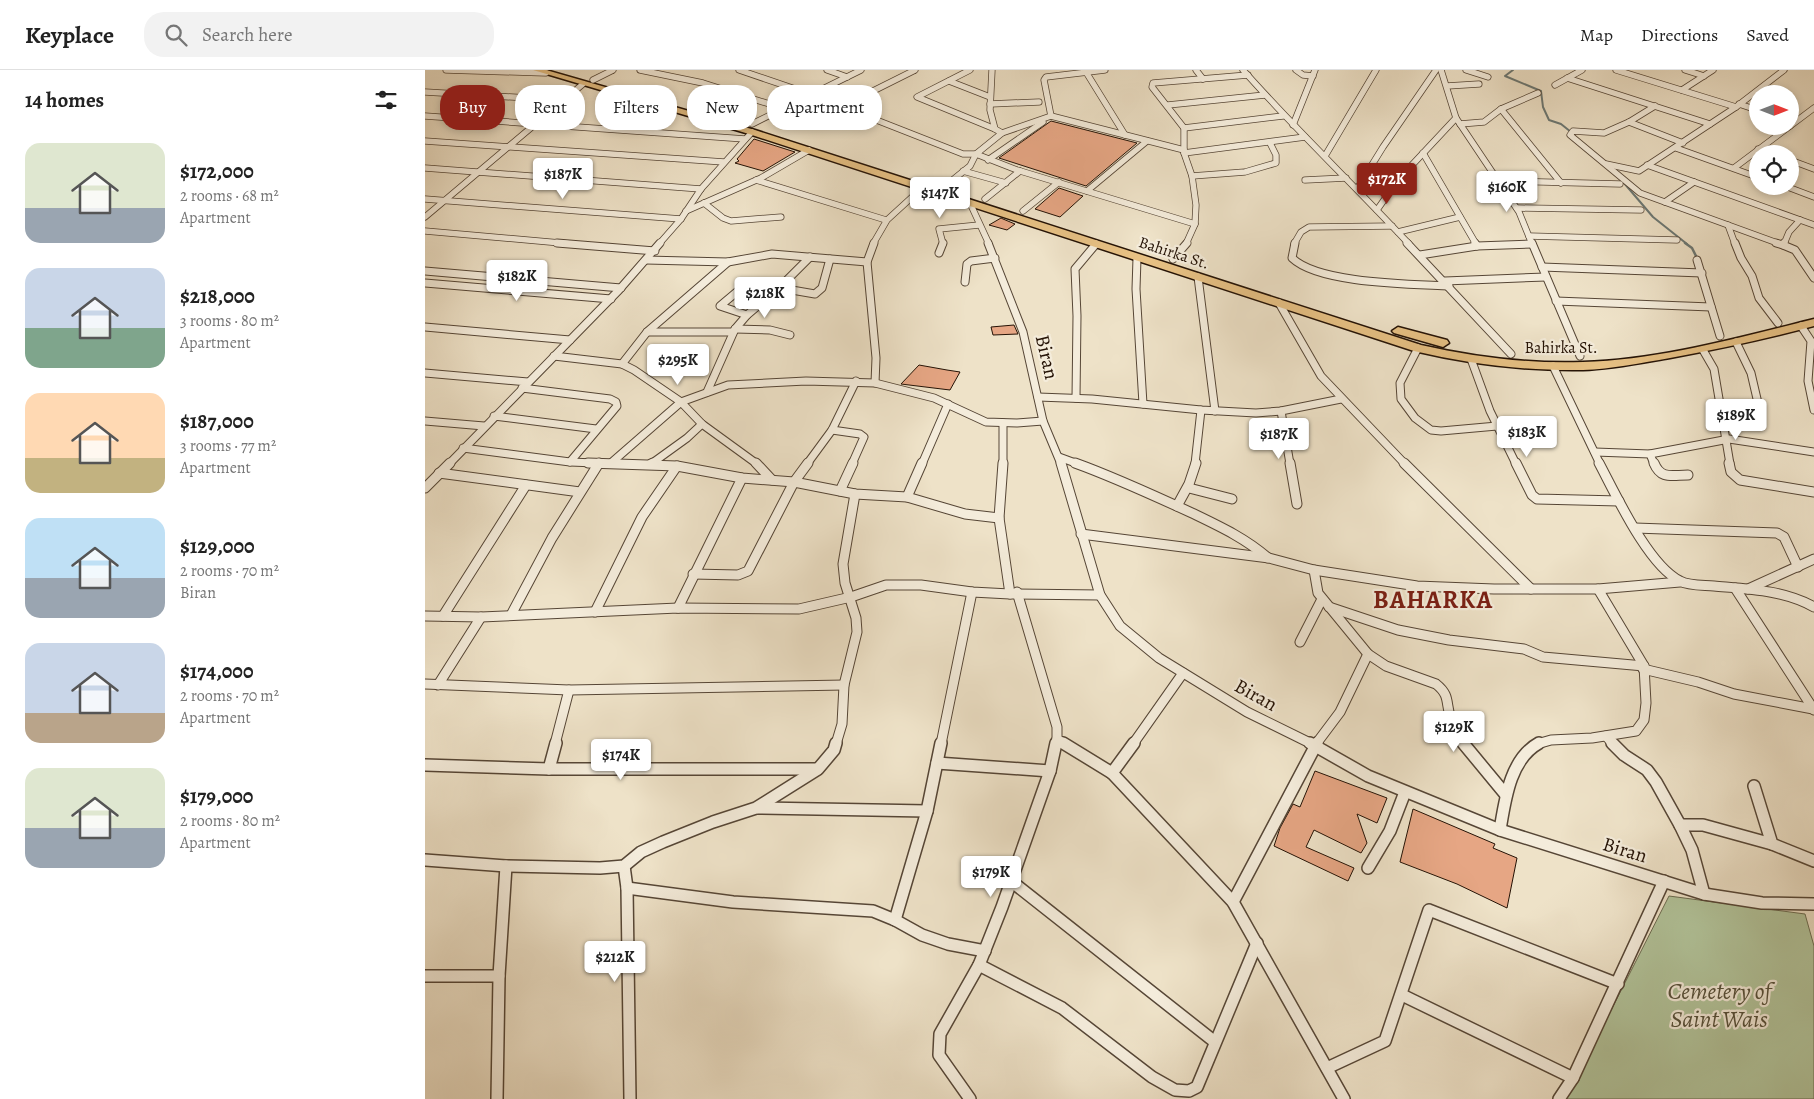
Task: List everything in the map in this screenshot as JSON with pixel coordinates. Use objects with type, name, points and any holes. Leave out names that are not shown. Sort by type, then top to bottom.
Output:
[{"type":"main road","name":"Bahirka St.","points":[[557,70],[588,82]]},
{"type":"main road","name":"Bahirka St.","points":[[541,72],[588,82],[687,108]]},
{"type":"main road","name":"Bahirka St.","points":[[744,130],[970,203],[1023,211],[1415,336],[1469,348],[1511,354],[1611,359]]},
{"type":"main road","name":"Bahirka St.","points":[[747,130],[944,186],[985,199],[999,208],[1137,258],[1418,348],[1471,359],[1553,366],[1657,353],[1703,350],[1810,322]]},
{"type":"main road","name":"Bahirka St.","points":[[1657,353],[1778,323],[1810,322]]},
{"type":"street","points":[[446,70],[541,72]]},
{"type":"street","points":[[584,85],[613,70]]},
{"type":"street","points":[[640,70],[703,83],[767,103]]},
{"type":"street","points":[[739,70],[783,85]]},
{"type":"street","points":[[827,70],[847,76]]},
{"type":"street","points":[[828,85],[861,70]]},
{"type":"street","points":[[903,70],[912,71]]},
{"type":"street","points":[[970,70],[917,97],[1002,133]]},
{"type":"street","points":[[992,70],[990,104],[995,129]]},
{"type":"street","points":[[1051,116],[1044,80],[1049,73],[1105,70]]},
{"type":"street","points":[[1196,70],[1203,79]]},
{"type":"street","points":[[1296,70],[1303,75],[1313,76]]},
{"type":"street","points":[[1293,125],[1315,70]]},
{"type":"street","points":[[1325,156],[1376,70]]},
{"type":"street","points":[[1357,189],[1383,147],[1436,70]]},
{"type":"street","points":[[1441,70],[1458,121],[1517,208],[1580,356]]},
{"type":"street","points":[[1467,70],[1488,77]]},
{"type":"street","points":[[1555,85],[1582,70]]},
{"type":"street","points":[[1616,70],[1749,108]]},
{"type":"street","points":[[1685,70],[1704,76]]},
{"type":"street","points":[[1682,90],[1713,70]]},
{"type":"street","points":[[1601,162],[1639,171],[1676,148],[1785,70]]},
{"type":"street","points":[[882,86],[912,71]]},
{"type":"street","points":[[1087,72],[1125,135]]},
{"type":"street","points":[[1173,259],[1188,241],[1195,224],[1196,205],[1192,176],[1184,152],[1184,128],[1168,105],[1151,87],[1153,83],[1161,81],[1203,79],[1245,73],[1283,116],[1325,156],[1420,255],[1511,354]]},
{"type":"street","points":[[1567,78],[1710,124]]},
{"type":"street","points":[[949,81],[990,97]]},
{"type":"street","points":[[1447,86],[1479,84]]},
{"type":"street","points":[[425,92],[515,97]]},
{"type":"street","points":[[1377,210],[1398,180],[1423,153],[1458,121],[1484,122],[1501,109],[1538,93]]},
{"type":"street","points":[[1168,105],[1265,95]]},
{"type":"street","points":[[990,104],[1039,102]]},
{"type":"street","points":[[1655,106],[1629,122],[1604,133],[1573,132],[1570,135],[1640,193],[1795,250],[1814,278]]},
{"type":"street","points":[[1799,118],[1814,108]]},
{"type":"street","points":[[1501,109],[1561,183]]},
{"type":"street","points":[[425,116],[515,123]]},
{"type":"street","points":[[944,186],[970,166],[976,154],[1002,133],[1051,116],[1184,152],[1305,138]]},
{"type":"street","points":[[988,160],[1051,116]]},
{"type":"street","points":[[1184,128],[1283,116]]},
{"type":"street","points":[[427,484],[611,299],[681,219],[701,189],[750,132],[767,119]]},
{"type":"street","points":[[1629,122],[1683,143]]},
{"type":"street","points":[[882,123],[963,154],[976,154],[1020,172],[1059,182],[1195,224]]},
{"type":"street","points":[[585,126],[750,132]]},
{"type":"street","points":[[425,217],[528,130]]},
{"type":"street","points":[[1763,145],[1776,135]]},
{"type":"street","points":[[425,141],[724,162]]},
{"type":"street","points":[[1087,191],[1147,141]]},
{"type":"street","points":[[1192,176],[1223,175],[1267,168],[1276,163],[1276,155],[1270,143]]},
{"type":"street","points":[[1676,148],[1749,173]]},
{"type":"street","points":[[686,211],[756,180],[809,150]]},
{"type":"street","points":[[1423,153],[1477,246]]},
{"type":"street","points":[[1734,168],[1749,156]]},
{"type":"street","points":[[1799,163],[1814,169]]},
{"type":"street","points":[[1647,165],[1814,226]]},
{"type":"street","points":[[425,168],[701,189]]},
{"type":"street","points":[[963,171],[1006,182]]},
{"type":"street","points":[[985,199],[1020,172]]},
{"type":"street","points":[[1305,180],[1346,178]]},
{"type":"street","points":[[756,180],[886,220]]},
{"type":"street","points":[[1500,181],[1620,184]]},
{"type":"street","points":[[1023,211],[1059,182]]},
{"type":"street","points":[[1665,202],[1694,182]]},
{"type":"street","points":[[875,383],[876,358],[867,262],[870,249],[886,220],[901,204],[922,188]]},
{"type":"street","points":[[1799,191],[1814,197]]},
{"type":"street","points":[[425,199],[681,219]]},
{"type":"street","points":[[704,203],[723,218],[731,221],[781,217]]},
{"type":"street","name":"Biran","points":[[970,203],[995,258],[1023,332],[1043,421],[1059,457],[1100,595],[1119,626],[1159,658],[1247,712],[1315,745],[1368,776],[1499,830],[1704,894],[1762,903],[1814,904]]},
{"type":"street","points":[[1517,208],[1641,210]]},
{"type":"street","points":[[1397,232],[1460,217]]},
{"type":"street","points":[[1783,245],[1789,232],[1800,220]]},
{"type":"street","points":[[939,253],[943,246],[943,236],[939,229],[979,225]]},
{"type":"street","points":[[1728,225],[1741,258],[1752,276],[1759,298],[1778,323]]},
{"type":"street","points":[[1392,226],[1309,227],[1299,233],[1292,258],[1302,265],[1339,278],[1360,281],[1447,284],[1546,277]]},
{"type":"street","points":[[425,231],[655,250]]},
{"type":"street","points":[[1529,236],[1677,240]]},
{"type":"street","points":[[1076,398],[1077,316],[1075,269],[1096,244]]},
{"type":"street","points":[[1420,255],[1477,246],[1533,244]]},
{"type":"street","points":[[646,260],[728,262],[771,254],[867,262]]},
{"type":"street","points":[[707,392],[734,330],[747,315],[779,288],[810,257]]},
{"type":"street","points":[[965,282],[967,264],[995,258]]},
{"type":"street","points":[[1137,258],[1136,290],[1143,404]]},
{"type":"street","points":[[747,315],[720,306],[745,285],[756,282],[815,294],[822,288],[830,260]]},
{"type":"street","points":[[1697,260],[1720,336]]},
{"type":"street","points":[[622,364],[647,332],[728,262]]},
{"type":"street","points":[[1542,267],[1702,273]]},
{"type":"street","points":[[425,271],[621,288]]},
{"type":"street","points":[[1198,277],[1215,411]]},
{"type":"street","points":[[425,283],[611,299]]},
{"type":"street","points":[[1556,301],[1711,307]]},
{"type":"street","points":[[1279,303],[1321,376],[1341,399],[1531,589]]},
{"type":"street","points":[[1810,322],[1811,381],[1814,410]]},
{"type":"street","points":[[425,327],[570,340]]},
{"type":"street","points":[[647,332],[770,330],[789,335]]},
{"type":"street","points":[[1735,342],[1751,373],[1761,416]]},
{"type":"street","points":[[1418,348],[1400,383],[1401,399],[1415,418],[1431,430],[1441,431],[1497,426]]},
{"type":"street","points":[[1703,350],[1714,369],[1724,440],[1731,472],[1740,480],[1814,492]]},
{"type":"street","points":[[554,356],[622,364],[633,370],[681,402],[702,424],[755,464],[771,480]]},
{"type":"street","points":[[1471,359],[1477,382],[1532,495],[1537,499],[1619,501]]},
{"type":"street","points":[[1553,366],[1619,501],[1658,564],[1680,582]]},
{"type":"street","points":[[425,373],[528,382]]},
{"type":"street","points":[[693,574],[738,575],[748,571],[794,482],[832,430],[856,381]]},
{"type":"street","points":[[611,463],[681,402],[728,385],[856,381],[875,383],[934,398],[986,422],[1043,421]]},
{"type":"street","points":[[522,388],[610,399],[616,402],[617,406],[570,462]]},
{"type":"street","points":[[1038,397],[1076,398],[1201,410],[1256,413],[1281,411],[1341,399]]},
{"type":"street","points":[[907,497],[948,404]]},
{"type":"street","points":[[1177,506],[1189,488],[1197,457],[1201,410]]},
{"type":"street","points":[[1281,411],[1297,504]]},
{"type":"street","points":[[494,416],[596,429]]},
{"type":"street","points":[[425,421],[484,426]]},
{"type":"street","points":[[970,1099],[939,1055],[940,1034],[985,951],[1050,771],[1057,739],[1057,728],[1013,593],[999,518],[1003,482],[1003,423]]},
{"type":"street","points":[[651,464],[687,438],[702,424]]},
{"type":"street","points":[[832,430],[860,434],[864,437],[840,491]]},
{"type":"street","points":[[1595,452],[1650,454],[1729,439],[1814,452]]},
{"type":"street","points":[[463,448],[570,462],[677,466],[742,478],[794,482],[855,494],[907,497],[965,514],[999,518]]},
{"type":"street","points":[[1650,454],[1658,472],[1664,475],[1688,475]]},
{"type":"street","points":[[1059,457],[1105,473],[1177,506],[1253,544],[1269,558]]},
{"type":"street","points":[[511,615],[580,492],[599,463]]},
{"type":"street","points":[[595,612],[613,571],[663,482],[677,466]]},
{"type":"street","points":[[439,473],[580,492]]},
{"type":"street","points":[[678,608],[693,574],[742,478]]},
{"type":"street","points":[[443,616],[526,485]]},
{"type":"street","points":[[1189,488],[1232,499]]},
{"type":"street","points":[[425,860],[507,866],[600,868],[624,866],[641,852],[663,842],[713,822],[756,808],[818,769],[834,750],[842,724],[844,685],[857,632],[851,597],[845,583],[843,564],[855,494]]},
{"type":"street","points":[[1635,528],[1777,533],[1784,537],[1798,567]]},
{"type":"street","points":[[1081,534],[1269,558],[1314,570],[1417,586],[1598,589],[1680,582],[1748,589],[1795,598],[1814,607]]},
{"type":"street","points":[[1748,589],[1814,559]]},
{"type":"street","points":[[1314,570],[1318,593],[1368,654],[1385,666],[1436,684],[1443,689],[1448,695],[1450,719],[1464,744],[1506,795]]},
{"type":"street","points":[[425,616],[481,617],[678,608],[799,609],[851,597],[887,585],[921,585],[972,592],[1100,595]]},
{"type":"street","points":[[1735,588],[1813,710]]},
{"type":"street","points":[[1499,830],[1506,795],[1528,750],[1539,742],[1558,739],[1585,739],[1636,731],[1644,720],[1646,703],[1643,668],[1633,643],[1598,589]]},
{"type":"street","points":[[895,920],[927,811],[972,592]]},
{"type":"street","points":[[1300,642],[1322,599]]},
{"type":"street","points":[[1329,607],[1398,630],[1449,640],[1524,649],[1543,657],[1643,668],[1734,694],[1813,710]]},
{"type":"street","points":[[438,685],[481,617]]},
{"type":"street","points":[[1233,902],[1315,745],[1340,712],[1368,654]]},
{"type":"street","points":[[1112,773],[1183,673]]},
{"type":"street","points":[[425,684],[569,690],[844,685]]},
{"type":"street","points":[[549,769],[569,690]]},
{"type":"street","points":[[1606,736],[1624,755],[1647,770],[1656,782],[1680,824],[1692,850],[1704,894]]},
{"type":"street","points":[[1057,739],[1112,773],[1233,902],[1344,1099]]},
{"type":"street","points":[[937,763],[1050,771]]},
{"type":"street","points":[[425,765],[549,769],[818,769]]},
{"type":"street","points":[[1754,786],[1772,844]]},
{"type":"street","points":[[1368,868],[1390,831],[1405,792]]},
{"type":"street","points":[[756,808],[927,811]]},
{"type":"street","points":[[1680,824],[1703,825],[1772,844],[1814,860]]},
{"type":"street","points":[[497,1099],[499,976],[507,866]]},
{"type":"street","points":[[624,866],[627,888],[630,1099]]},
{"type":"street","points":[[1011,881],[1215,1042]]},
{"type":"street","points":[[1559,1099],[1573,1078],[1618,984],[1663,881]]},
{"type":"street","points":[[627,888],[733,902],[873,911],[895,920],[921,935],[948,944],[985,951]]},
{"type":"street","points":[[1327,1068],[1385,1041],[1429,910],[1618,984]]},
{"type":"street","points":[[979,965],[1062,1008],[1153,1077],[1175,1090],[1189,1091],[1197,1087],[1257,943]]},
{"type":"street","points":[[425,976],[499,976]]},
{"type":"street","points":[[1402,995],[1573,1078]]},
{"type":"green space","name":"Cemetery of Saint Wais","points":[[1669,896],[1805,914],[1814,946],[1814,1099],[1566,1099]]},
{"type":"building","points":[[1051,121],[1137,143],[1086,186],[999,158]]},
{"type":"building","points":[[754,139],[795,152],[763,171],[735,163],[739,161],[737,159]]},
{"type":"building","points":[[1059,188],[1083,196],[1060,217],[1035,209]]},
{"type":"building","points":[[1001,218],[1015,224],[1007,230],[989,225]]},
{"type":"building","points":[[1014,325],[1018,334],[993,335],[991,327]]},
{"type":"building","points":[[919,365],[960,372],[950,390],[901,384]]},
{"type":"building","points":[[1315,771],[1387,798],[1377,823],[1357,814],[1367,843],[1361,853],[1314,830],[1306,847],[1354,868],[1348,881],[1274,846],[1280,828],[1293,804],[1300,807]]},
{"type":"building","points":[[1413,809],[1495,844],[1493,848],[1517,858],[1507,908],[1457,884],[1400,862]]},
{"type":"waterway","points":[[1513,70],[1505,76],[1541,91],[1543,107],[1549,120],[1561,124],[1571,132]]},
{"type":"waterway","points":[[1624,183],[1653,217],[1687,244]]},
{"type":"waterway","points":[[1685,243],[1692,248],[1697,258]]},
{"type":"district","name":"BAHARKA","points":[[1433,600]]}]
